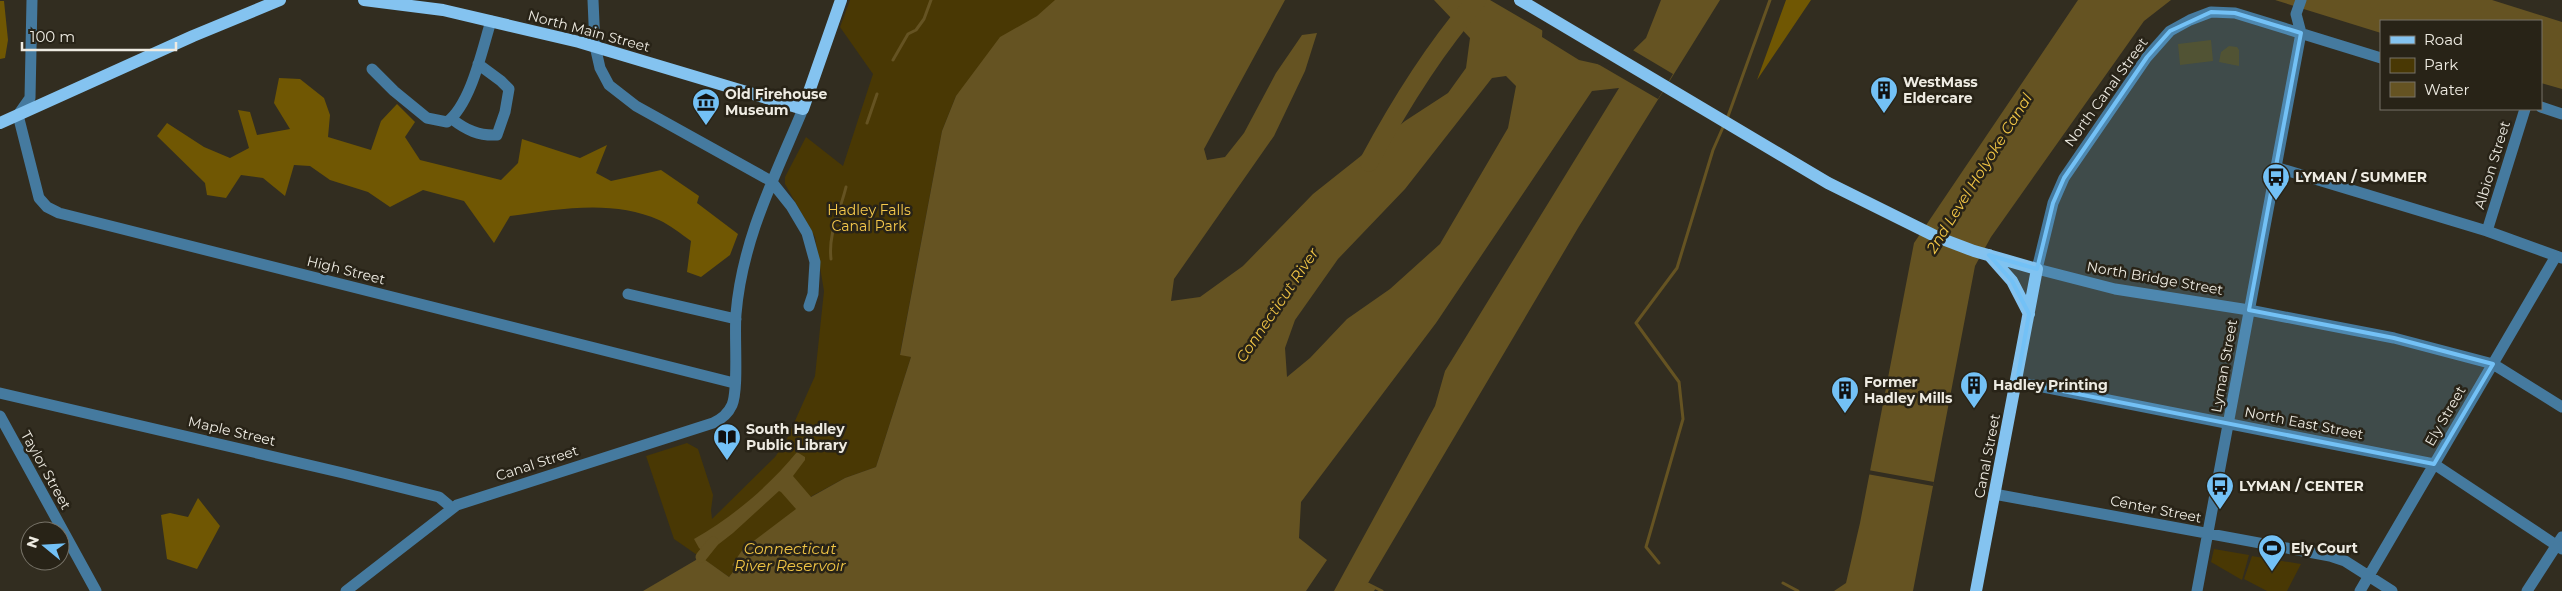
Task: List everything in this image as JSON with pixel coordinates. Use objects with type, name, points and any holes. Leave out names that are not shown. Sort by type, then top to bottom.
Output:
[{"type":"main road","points":[[0,122],[198,34],[280,0]]},
{"type":"main road","name":"North Main Street","points":[[364,0],[443,10],[595,46],[803,109]]},
{"type":"main road","points":[[803,109],[841,0]]},
{"type":"main road","name":"North Bridge Street","points":[[1520,0],[1828,183],[1936,237],[1988,255],[2038,269]]},
{"type":"main road","points":[[1988,255],[2012,281],[2029,314]]},
{"type":"main road","name":"Canal Street","points":[[1976,591],[2038,269]]},
{"type":"street","points":[[18,114],[30,98],[32,0]]},
{"type":"street","points":[[593,0],[595,46],[600,68],[609,85],[623,97],[676,129],[770,180],[800,220],[812,248],[815,278],[809,306]]},
{"type":"street","name":"Lyman Street","points":[[2196,591],[2301,33],[2296,14],[2299,5]]},
{"type":"street","name":"North Canal Street","points":[[2038,269],[2053,203],[2064,178],[2147,57],[2170,31],[2190,20],[2211,12],[2235,13],[2380,58]]},
{"type":"street","points":[[372,69],[394,91],[427,118],[447,122],[457,115],[478,64],[491,21]]},
{"type":"street","points":[[452,119],[465,129],[476,133],[486,136],[497,135],[509,89],[502,81],[478,64]]},
{"type":"street","points":[[2542,107],[2562,114]]},
{"type":"street","name":"Canal Street","points":[[346,591],[452,508],[713,423],[729,411],[734,398],[736,319],[747,249],[770,180],[803,109]]},
{"type":"street","name":"Albion Street","points":[[2487,231],[2525,110]]},
{"type":"street","name":"High Street","points":[[18,114],[39,198],[47,207],[58,213],[202,247],[734,383]]},
{"type":"street","points":[[2275,167],[2487,231],[2559,257]]},
{"type":"street","name":"Ely Street","points":[[2360,591],[2493,364],[2559,257]]},
{"type":"street","name":"North Bridge Street","points":[[2038,269],[2115,289],[2249,310],[2394,338],[2493,364],[2562,407]]},
{"type":"street","points":[[628,294],[736,319]]},
{"type":"street","name":"North East Street","points":[[2016,382],[2434,464],[2560,544]]},
{"type":"street","name":"Maple Street","points":[[0,393],[352,475],[439,498],[452,508]]},
{"type":"street","name":"Taylor Street","points":[[0,416],[96,591]]},
{"type":"street","name":"Center Street","points":[[1994,494],[2330,556],[2345,561],[2392,591]]},
{"type":"street","points":[[2527,591],[2560,544]]},
{"type":"highlighted area","points":[[2211,12],[2235,13],[2301,33],[2249,310],[2394,338],[2493,364],[2434,464],[2017,382],[2029,314],[2012,281],[1989,255],[2037,269],[2053,203],[2064,178],[2147,57],[2170,31]]},
{"type":"green space","name":"Hadley Falls Canal Park","points":[[850,0],[1074,0],[956,96],[942,131],[900,354],[911,357],[876,467],[845,478],[812,496],[733,565],[736,568],[729,577],[674,539],[646,456],[687,443],[698,449],[713,495],[712,519],[775,457],[786,441],[815,376],[824,291],[815,237],[785,184],[785,177],[806,137],[843,166],[873,74],[840,27]]},
{"type":"green space","points":[[2211,40],[2213,61],[2180,65],[2178,44]]},
{"type":"green space","points":[[2229,46],[2237,47],[2239,50],[2239,66],[2219,62],[2221,52]]},
{"type":"green space","points":[[2214,549],[2249,555],[2242,580],[2211,562]]},
{"type":"green space","name":"Ely Court","points":[[2252,556],[2301,564],[2287,591],[2267,591],[2244,579]]},
{"type":"shaded area","points":[[1786,0],[1811,0],[1757,80]]},
{"type":"shaded area","points":[[0,1],[4,1],[8,40],[5,58],[0,59]]},
{"type":"shaded area","points":[[279,78],[300,79],[324,98],[330,115],[328,137],[371,150],[381,121],[397,104],[415,122],[405,137],[420,160],[501,180],[518,163],[522,139],[580,158],[607,145],[596,173],[611,181],[661,170],[699,196],[697,203],[738,234],[730,255],[701,277],[687,272],[691,241],[659,220],[623,210],[585,207],[510,216],[494,243],[464,201],[423,190],[390,207],[368,192],[330,180],[310,166],[294,165],[285,196],[263,178],[241,175],[226,198],[207,195],[205,183],[157,136],[167,123],[204,147],[230,158],[249,148],[238,110],[250,112],[257,135],[290,129],[274,103]]},
{"type":"shaded area","points":[[198,498],[220,526],[197,569],[167,559],[161,515],[170,513],[188,517]]},
{"type":"water","name":"Connecticut River Reservoir","points":[[1055,0],[1285,0],[1204,149],[1207,160],[1225,157],[1244,133],[1276,73],[1302,35],[1317,33],[1305,71],[1274,136],[1174,279],[1171,301],[1200,297],[1243,266],[1313,194],[1405,121],[1448,93],[1466,68],[1470,38],[1434,0],[1544,0],[1542,37],[1579,60],[1615,68],[1646,38],[1661,0],[1720,0],[1578,228],[1368,583],[1376,588],[1374,591],[1334,591],[1435,406],[1445,371],[1619,88],[1592,91],[1436,323],[1301,502],[1299,538],[1327,560],[1306,591],[643,591],[701,557],[729,577],[736,568],[732,565],[743,549],[796,509],[781,492],[779,491],[733,533],[706,554],[699,548],[694,539],[723,521],[750,500],[775,477],[797,452],[805,457],[805,460],[793,476],[811,497],[845,478],[876,467],[911,357],[900,355],[942,131],[956,96],[1000,37],[1037,16]],"holes":[[[1506,76],[1516,86],[1508,128],[1440,244],[1390,289],[1347,319],[1310,358],[1287,377],[1285,348],[1295,320],[1338,259],[1405,189],[1492,78]]]},
{"type":"water","name":"2nd Level Holyoke Canal","points":[[2078,0],[2171,0],[2144,21],[1991,237],[1975,266],[1913,591],[1834,591],[1846,583],[1860,523],[1914,243]]},
{"type":"water","points":[[2275,0],[2492,0],[2562,22],[2562,89],[2542,83],[2542,20],[2380,20],[2380,33]]},
{"type":"pier","points":[[1490,0],[1547,0],[1545,32]]},
{"type":"pier","points":[[1631,49],[1673,74],[1658,99],[1591,60],[1614,65]]},
{"type":"pier","points":[[1868,470],[1934,482],[1933,486],[1867,474]]},
{"type":"waterway","points":[[893,60],[908,34],[916,30],[924,19],[931,0]]},
{"type":"waterway","name":"Connecticut River","points":[[1369,162],[1418,78],[1446,38],[1477,0]]},
{"type":"waterway","points":[[1727,119],[1770,0]]},
{"type":"waterway","points":[[867,123],[877,94]]},
{"type":"waterway","points":[[1659,563],[1646,547],[1683,419],[1679,382],[1636,323],[1677,268],[1713,150],[1724,125]]},
{"type":"waterway","points":[[831,259],[831,240],[846,187]]},
{"type":"waterway","points":[[701,557],[713,542]]},
{"type":"waterway","points":[[1783,583],[1798,591]]},
{"type":"waterway","points":[[1368,584],[1382,591]]},
{"type":"place","name":"WestMass Eldercare","points":[[1884,114]]},
{"type":"place","name":"Old Firehouse Museum","points":[[706,126]]},
{"type":"place","name":"LYMAN / SUMMER","points":[[2276,201]]},
{"type":"place","name":"Hadley Printing","points":[[1974,409]]},
{"type":"place","name":"Former Hadley Mills","points":[[1845,414]]},
{"type":"place","name":"South Hadley Public Library","points":[[727,461]]},
{"type":"place","name":"LYMAN / CENTER","points":[[2220,510]]},
{"type":"place","name":"Ely Court","points":[[2272,572]]}]
